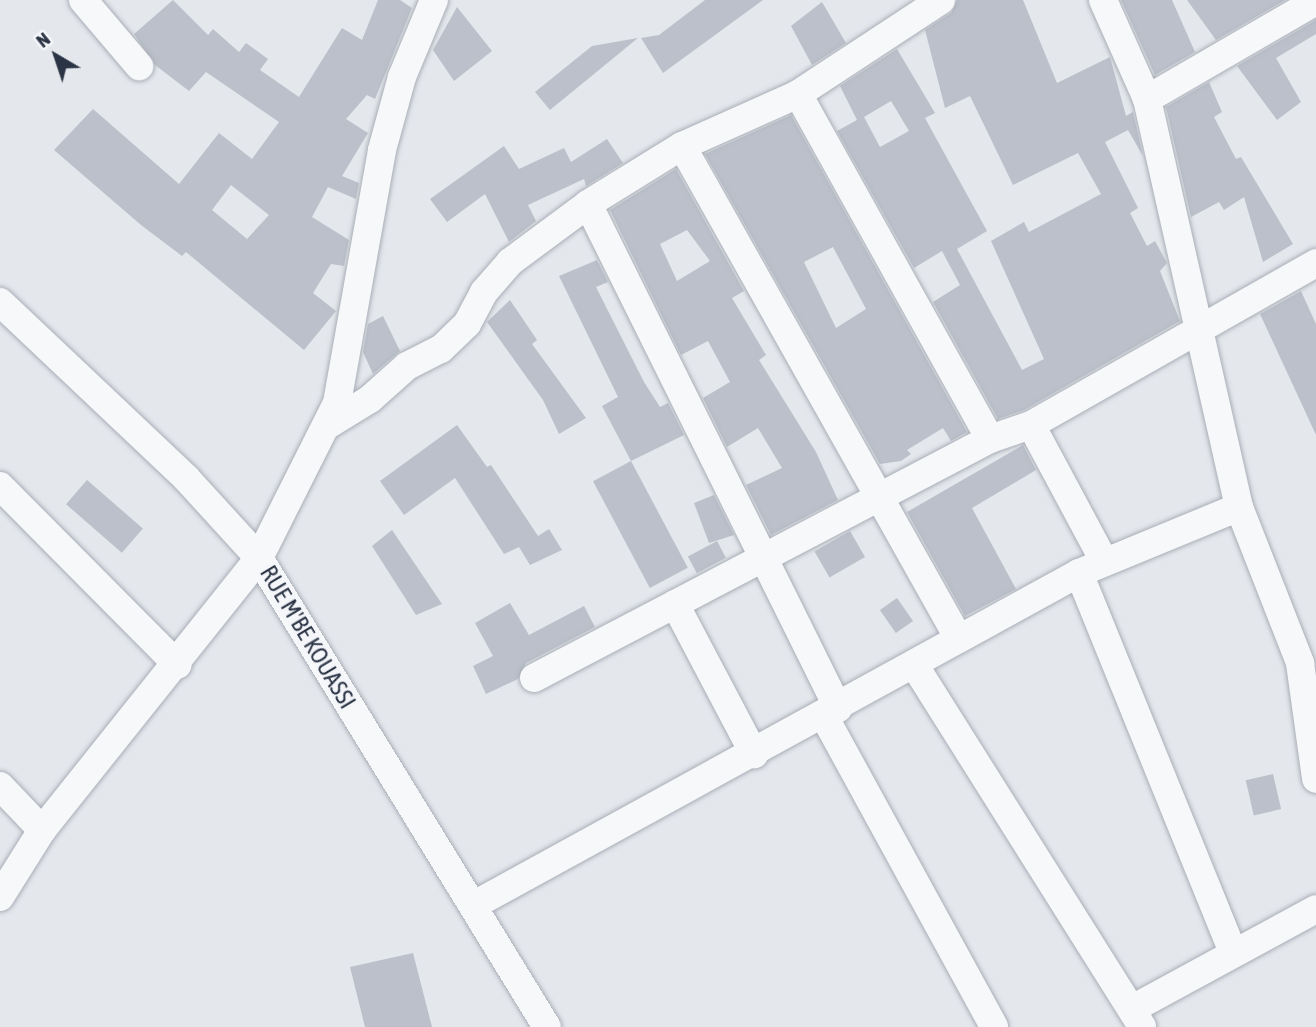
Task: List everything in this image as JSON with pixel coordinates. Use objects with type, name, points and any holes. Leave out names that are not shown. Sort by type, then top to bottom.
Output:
[{"type":"street","points":[[83,0],[139,66]]},
{"type":"street","points":[[0,897],[42,830],[178,665],[259,558],[326,426],[337,403],[382,149],[402,77],[434,0]]},
{"type":"street","points":[[326,426],[370,399],[407,366],[441,349],[467,324],[484,292],[510,262],[588,204],[682,146],[798,94],[941,0]]},
{"type":"street","points":[[1103,0],[1147,99],[1239,507],[1300,663],[1316,779]]},
{"type":"street","points":[[1147,99],[1316,1]]},
{"type":"street","points":[[798,94],[989,439]]},
{"type":"street","points":[[682,146],[959,639]]},
{"type":"street","points":[[588,204],[761,557],[831,712],[994,1027]]},
{"type":"street","points":[[534,678],[989,439],[1031,425],[1201,331],[1316,263]]},
{"type":"street","name":"RUE M'BE KOUASSI","points":[[0,303],[186,478],[259,558],[547,1027]]},
{"type":"street","points":[[1031,425],[1091,567],[1233,952]]},
{"type":"street","points":[[0,487],[178,665]]},
{"type":"street","points":[[474,905],[915,666],[1091,567],[1239,507]]},
{"type":"street","points":[[675,604],[754,754]]},
{"type":"street","points":[[915,666],[1137,1018],[1233,952],[1316,909]]},
{"type":"street","points":[[0,786],[42,830]]},
{"type":"building","points":[[173,0],[208,35],[213,29],[239,52],[246,43],[268,59],[260,70],[299,97],[342,28],[362,40],[378,0],[400,0],[412,8],[375,99],[367,95],[346,119],[368,133],[342,176],[359,183],[356,199],[328,187],[312,217],[349,240],[344,266],[331,264],[313,293],[336,311],[304,350],[186,252],[182,256],[141,225],[54,150],[93,109],[179,184],[219,133],[252,159],[279,122],[206,72],[189,91],[155,65],[134,34]],"holes":[[[231,185],[269,215],[247,239],[212,210]]]},
{"type":"building","points":[[705,0],[763,0],[663,73],[641,38],[659,35]]},
{"type":"building","points":[[957,0],[1023,0],[1057,83],[1110,57],[1126,116],[1133,112],[1143,156],[1128,130],[1105,142],[1138,208],[1130,213],[1147,246],[1155,241],[1167,263],[1160,271],[1180,321],[1024,410],[998,419],[933,302],[960,285],[942,251],[914,268],[837,131],[857,120],[840,86],[897,49],[935,113],[925,118],[987,231],[957,249],[1022,370],[1044,359],[991,241],[1024,222],[1029,232],[1101,194],[1078,153],[1013,185],[970,96],[945,108],[925,30],[951,13]],"holes":[[[891,101],[909,131],[880,147],[864,117]]]},
{"type":"building","points":[[1121,0],[1172,0],[1195,52],[1155,75]]},
{"type":"building","points":[[1187,0],[1285,0],[1216,40]]},
{"type":"building","points":[[822,2],[846,43],[812,65],[791,26]]},
{"type":"building","points":[[457,7],[492,51],[454,81],[433,50]]},
{"type":"building","points":[[1316,20],[1316,34],[1276,58],[1301,102],[1277,120],[1237,66]]},
{"type":"building","points":[[638,38],[550,110],[535,92],[592,46]]},
{"type":"building","points":[[1209,82],[1222,112],[1214,117],[1236,159],[1241,157],[1293,244],[1263,262],[1244,197],[1224,210],[1219,202],[1191,217],[1166,107]]},
{"type":"building","points":[[791,115],[967,432],[951,441],[943,428],[907,450],[911,454],[901,461],[880,464],[705,154]],"holes":[[[833,247],[866,309],[836,328],[804,262]]]},
{"type":"building","points":[[607,139],[623,163],[586,186],[584,179],[528,205],[536,221],[509,242],[485,194],[447,222],[430,199],[504,146],[519,169],[564,148],[571,162]]},
{"type":"building","points":[[676,169],[744,291],[732,298],[766,355],[759,360],[816,452],[838,500],[771,535],[746,485],[782,468],[758,428],[727,447],[703,398],[730,382],[708,341],[681,355],[610,210]],"holes":[[[687,230],[710,261],[677,281],[660,244]]]},
{"type":"building","points":[[597,260],[608,282],[596,287],[644,382],[660,407],[668,403],[684,435],[631,461],[602,406],[618,397],[559,276]]},
{"type":"building","points":[[1301,291],[1316,324],[1316,435],[1260,314]]},
{"type":"building","points":[[510,300],[537,340],[532,344],[586,418],[559,434],[543,400],[487,322]]},
{"type":"building","points":[[383,316],[400,351],[373,374],[363,352],[368,324]]},
{"type":"building","points":[[457,425],[487,467],[491,465],[538,536],[549,529],[562,550],[530,565],[519,547],[504,554],[455,478],[404,515],[380,481]]},
{"type":"building","points":[[1023,445],[1036,470],[972,508],[1016,589],[965,616],[907,512]]},
{"type":"building","points":[[631,461],[688,568],[650,588],[593,481]]},
{"type":"building","points":[[87,480],[143,529],[122,553],[66,504]]},
{"type":"building","points":[[714,495],[734,535],[709,543],[694,503]]},
{"type":"building","points":[[392,530],[442,604],[416,615],[372,546]]},
{"type":"building","points":[[850,531],[865,557],[829,577],[814,552]]},
{"type":"building","points":[[717,541],[726,558],[697,573],[688,556]]},
{"type":"building","points":[[897,598],[913,621],[896,633],[880,610]]},
{"type":"building","points":[[510,603],[529,635],[584,606],[595,627],[526,663],[518,679],[486,694],[473,666],[493,656],[475,623]]},
{"type":"building","points":[[1273,774],[1281,809],[1254,815],[1246,780]]},
{"type":"building","points":[[413,953],[432,1027],[365,1027],[350,967]]}]
